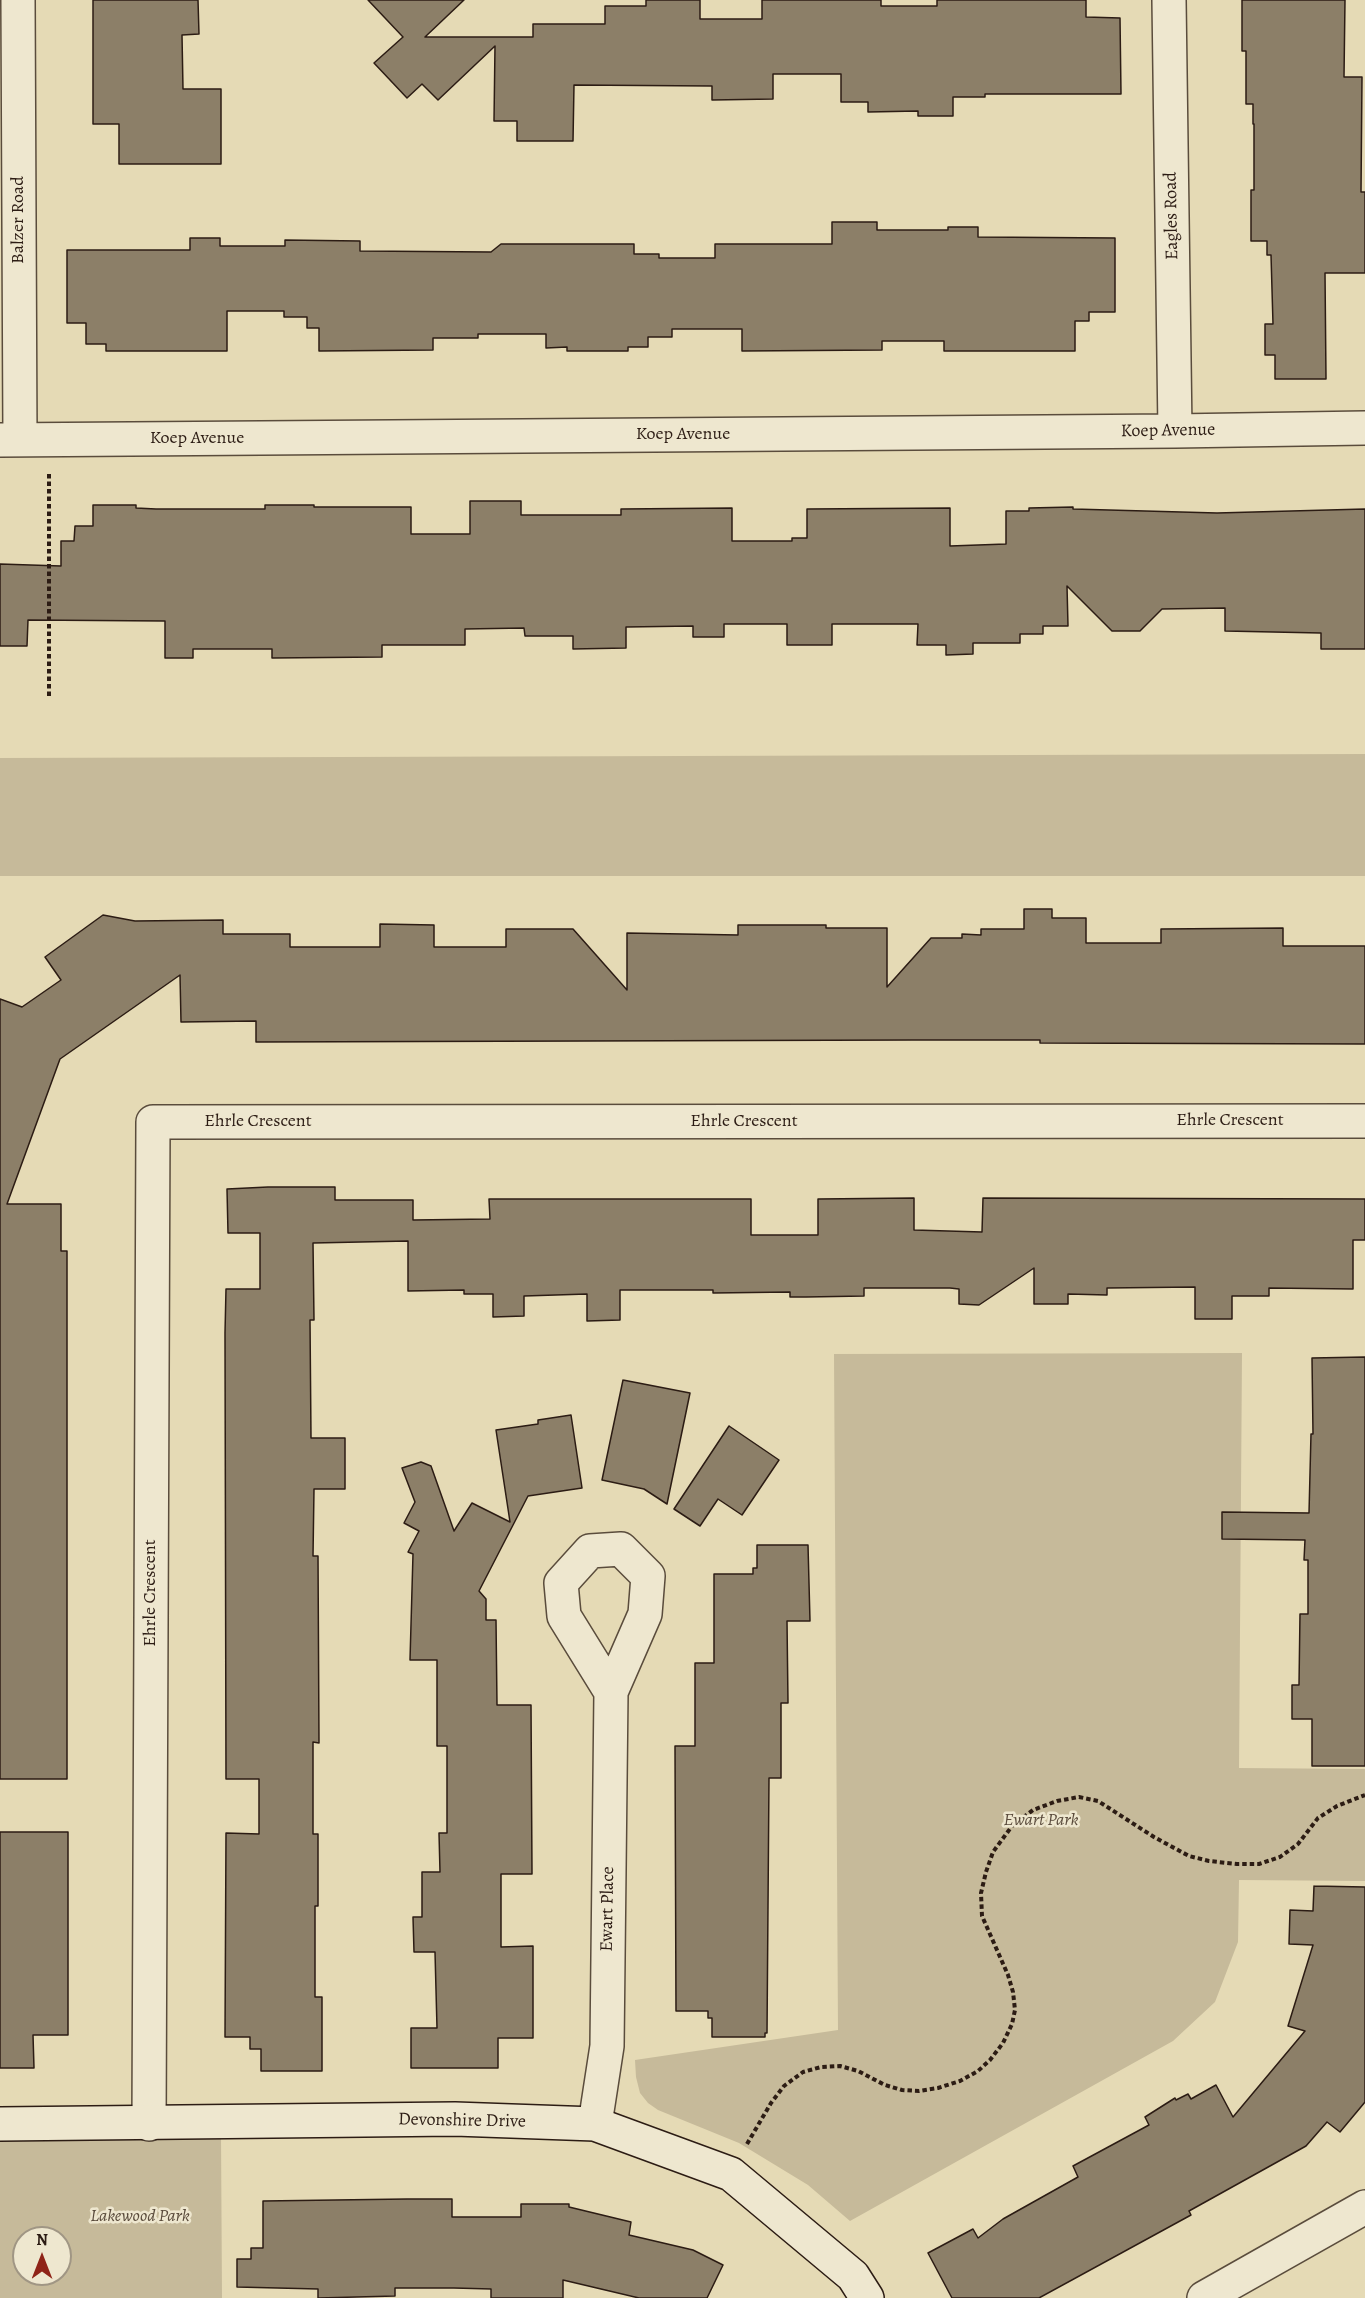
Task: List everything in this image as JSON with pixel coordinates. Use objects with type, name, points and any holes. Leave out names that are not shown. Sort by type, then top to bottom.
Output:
[{"type":"street","name":"Balzer Road","points":[[18,0],[23,440]]},
{"type":"street","name":"Eagles Road","points":[[1169,0],[1175,431]]},
{"type":"street","name":"Koep Avenue","points":[[23,440],[1365,428]]},
{"type":"street","name":"Ehrle Crescent","points":[[149,2124],[153,1122],[1365,1121]]},
{"type":"street","name":"Ewart Place","points":[[596,2124],[607,2046],[611,1692]]},
{"type":"street","name":"Devonshire Drive","points":[[0,2124],[455,2119],[596,2124],[731,2174],[853,2276],[867,2298]]},
{"type":"street","points":[[1204,2298],[1365,2207]]},
{"type":"path","points":[[23,440],[49,698]]},
{"type":"path","points":[[731,2174],[771,2103],[784,2086],[803,2072],[821,2067],[840,2066],[858,2071],[885,2085],[902,2090],[919,2091],[960,2081],[978,2071],[990,2060],[1003,2043],[1012,2024],[1015,2010],[1008,1976],[982,1916],[981,1893],[993,1852],[1012,1826],[1033,1810],[1057,1801],[1079,1797],[1098,1801],[1154,1837],[1189,1856],[1228,1863],[1260,1864],[1280,1857],[1298,1844],[1318,1818],[1337,1806],[1365,1795]]},
{"type":"green space","points":[[1365,754],[1365,876],[0,876],[0,758]]},
{"type":"green space","name":"Ewart Park","points":[[1242,1353],[1239,1768],[1365,1769],[1365,1881],[1239,1880],[1238,1942],[1215,2002],[1173,2041],[850,2221],[808,2185],[739,2143],[658,2110],[648,2103],[640,2093],[635,2060],[838,2030],[834,1354]]},
{"type":"green space","name":"Lakewood Park","points":[[221,2135],[222,2298],[0,2298],[0,2138]]},
{"type":"building","points":[[93,0],[198,0],[199,34],[182,35],[183,89],[221,89],[221,164],[119,164],[119,124],[93,124]]},
{"type":"building","points":[[368,0],[464,0],[425,37],[533,37],[533,24],[605,24],[605,6],[646,6],[646,0],[700,0],[700,19],[762,19],[762,0],[881,0],[881,6],[937,6],[937,0],[1086,0],[1086,17],[1120,18],[1121,94],[985,94],[985,97],[953,97],[953,116],[918,116],[918,111],[868,112],[868,102],[841,102],[841,74],[773,74],[773,99],[712,100],[712,86],[574,85],[573,141],[517,141],[517,121],[494,121],[495,46],[438,100],[422,84],[407,98],[374,63],[403,37]]},
{"type":"building","points":[[1242,0],[1345,0],[1344,77],[1362,77],[1361,192],[1365,192],[1365,273],[1325,273],[1326,379],[1275,379],[1275,355],[1265,355],[1265,324],[1273,324],[1271,255],[1267,255],[1267,241],[1251,241],[1254,124],[1253,104],[1246,104],[1246,51],[1242,51]]},
{"type":"building","points":[[832,222],[877,222],[877,230],[948,230],[948,227],[978,227],[978,237],[1115,238],[1115,312],[1089,312],[1089,321],[1075,321],[1075,351],[944,351],[944,341],[882,341],[882,350],[742,351],[742,329],[672,329],[672,337],[648,337],[648,347],[628,347],[628,351],[567,351],[567,347],[546,348],[546,334],[478,334],[478,338],[433,338],[433,350],[319,351],[319,328],[307,328],[307,317],[284,317],[284,311],[227,311],[227,351],[106,351],[106,344],[86,344],[86,323],[67,323],[67,250],[190,250],[190,238],[220,238],[220,246],[285,246],[285,240],[360,241],[360,251],[491,252],[501,244],[634,244],[634,254],[659,254],[659,258],[715,258],[715,244],[832,244]]},
{"type":"building","points":[[470,501],[521,501],[521,515],[621,515],[621,509],[732,508],[732,541],[792,541],[792,538],[807,538],[807,509],[950,508],[950,546],[1006,544],[1006,511],[1029,511],[1029,508],[1073,507],[1073,509],[1217,513],[1365,509],[1365,649],[1321,649],[1321,633],[1225,631],[1225,608],[1162,609],[1140,631],[1112,631],[1067,586],[1068,626],[1043,626],[1043,634],[1020,634],[1020,643],[973,643],[973,654],[946,655],[946,645],[917,645],[918,624],[832,624],[832,645],[787,645],[787,624],[724,624],[724,637],[693,637],[693,626],[626,627],[626,648],[573,649],[573,636],[525,636],[524,628],[465,629],[465,645],[382,645],[382,657],[272,658],[272,649],[193,649],[193,658],[165,658],[165,621],[28,620],[27,646],[0,646],[0,564],[61,566],[61,541],[74,541],[75,526],[93,526],[93,505],[136,505],[136,508],[156,509],[265,509],[265,505],[411,507],[411,534],[470,534]]},
{"type":"building","points":[[1024,909],[1052,909],[1052,918],[1086,918],[1086,943],[1161,943],[1161,929],[1283,928],[1283,946],[1365,946],[1365,1044],[1040,1043],[1040,1040],[256,1042],[256,1021],[181,1022],[180,975],[60,1059],[7,1204],[61,1204],[61,1251],[67,1251],[67,1779],[0,1779],[0,999],[22,1007],[61,980],[45,957],[103,915],[135,921],[223,920],[223,934],[290,934],[290,947],[380,947],[380,924],[434,925],[434,947],[506,947],[506,929],[573,929],[627,990],[627,933],[738,935],[738,925],[826,925],[826,928],[887,928],[887,987],[931,938],[962,938],[962,934],[981,935],[981,929],[1024,929]]},
{"type":"building","points":[[335,1187],[335,1200],[413,1200],[413,1220],[490,1219],[489,1199],[751,1199],[751,1235],[818,1235],[818,1199],[914,1198],[914,1230],[982,1232],[983,1198],[1365,1199],[1365,1240],[1353,1240],[1353,1289],[1269,1288],[1269,1296],[1232,1296],[1232,1319],[1195,1319],[1195,1287],[1107,1288],[1107,1295],[1068,1294],[1068,1304],[1034,1304],[1034,1268],[979,1305],[959,1304],[959,1289],[950,1288],[864,1288],[864,1296],[806,1297],[790,1297],[790,1292],[713,1293],[713,1290],[620,1290],[620,1320],[587,1321],[587,1294],[524,1296],[524,1316],[493,1317],[493,1294],[464,1294],[464,1290],[408,1291],[408,1241],[313,1243],[314,1320],[310,1320],[311,1438],[345,1438],[345,1489],[314,1489],[313,1556],[318,1556],[319,1743],[313,1742],[313,1834],[318,1834],[315,1997],[322,1997],[322,2071],[261,2071],[261,2049],[250,2049],[250,2037],[225,2037],[226,1833],[259,1834],[259,1779],[226,1779],[225,1333],[226,1289],[260,1289],[260,1233],[228,1233],[227,1189]]},
{"type":"building","points":[[1365,1357],[1365,1766],[1312,1766],[1312,1719],[1292,1719],[1292,1685],[1299,1685],[1300,1614],[1308,1614],[1308,1560],[1304,1560],[1305,1540],[1222,1539],[1222,1512],[1309,1513],[1311,1434],[1313,1434],[1312,1358]]},
{"type":"building","points":[[623,1380],[690,1393],[667,1504],[644,1489],[602,1480]]},
{"type":"building","points":[[571,1415],[582,1488],[528,1496],[479,1591],[486,1599],[486,1620],[496,1620],[497,1705],[531,1705],[532,1874],[501,1874],[501,1947],[533,1946],[533,2038],[498,2038],[498,2068],[411,2068],[411,2028],[437,2028],[435,1952],[414,1952],[413,1917],[422,1917],[422,1872],[440,1872],[439,1833],[447,1833],[447,1746],[437,1746],[437,1660],[410,1660],[413,1554],[408,1552],[419,1531],[404,1523],[415,1502],[402,1468],[421,1462],[431,1466],[454,1531],[472,1503],[510,1522],[496,1430],[538,1424],[538,1420]]},
{"type":"building","points":[[729,1426],[779,1460],[742,1515],[718,1499],[700,1526],[674,1509]]},
{"type":"building","points":[[757,1545],[808,1545],[810,1621],[787,1621],[788,1703],[781,1703],[781,1778],[769,1778],[767,2033],[765,2037],[712,2037],[712,2018],[708,2018],[708,2011],[676,2011],[675,1746],[695,1746],[695,1663],[714,1663],[714,1574],[753,1574],[753,1568],[757,1568]]},
{"type":"building","points":[[0,1832],[68,1832],[68,2035],[33,2035],[34,2068],[0,2068]]},
{"type":"building","points":[[1314,1886],[1365,1887],[1365,2102],[1340,2132],[1327,2122],[1306,2146],[1189,2211],[1191,2215],[1039,2298],[952,2298],[928,2253],[973,2229],[978,2238],[1003,2219],[1078,2177],[1073,2166],[1149,2125],[1145,2117],[1175,2098],[1176,2100],[1188,2094],[1191,2099],[1216,2085],[1233,2117],[1305,2031],[1288,2026],[1313,1945],[1289,1944],[1290,1910],[1313,1911]]},
{"type":"building","points":[[452,2199],[452,2217],[521,2217],[521,2204],[569,2204],[569,2207],[631,2222],[629,2235],[693,2250],[723,2265],[707,2298],[639,2298],[563,2280],[563,2298],[491,2298],[491,2289],[395,2288],[395,2296],[318,2298],[318,2289],[237,2287],[237,2259],[251,2259],[251,2248],[263,2248],[263,2201]]}]
